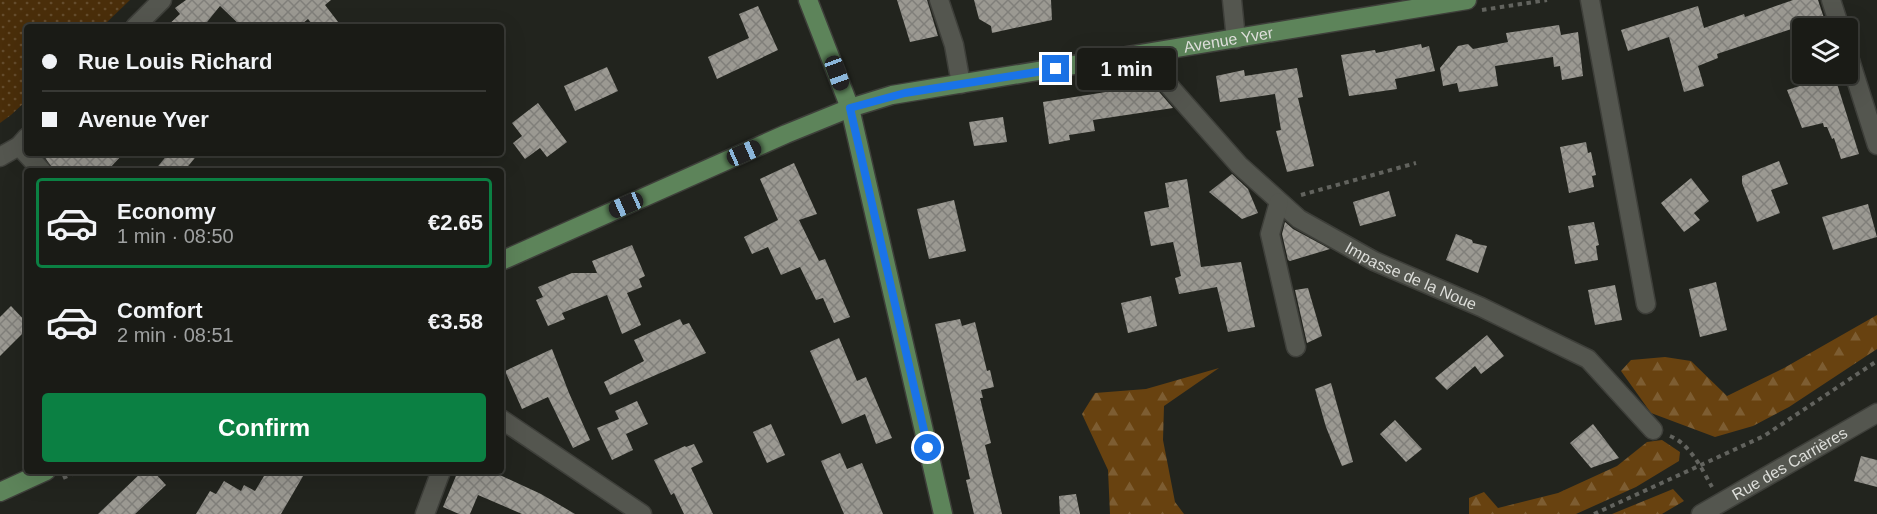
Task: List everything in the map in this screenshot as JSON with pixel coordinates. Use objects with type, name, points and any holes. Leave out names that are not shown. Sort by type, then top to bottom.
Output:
[{"type":"main road","points":[[807,0],[850,108],[943,514]]},
{"type":"main road","name":"Avenue Yver","points":[[504,260],[786,134],[850,108],[892,95],[1467,0]]},
{"type":"main road","points":[[0,492],[39,474]]},
{"type":"street","points":[[138,24],[162,0]]},
{"type":"street","points":[[939,0],[954,45],[961,84]]},
{"type":"street","points":[[1232,0],[1236,39]]},
{"type":"street","points":[[1590,0],[1646,304]]},
{"type":"street","points":[[1831,0],[1837,18]]},
{"type":"street","name":"Impasse de la Noue","points":[[1150,53],[1155,70],[1239,165],[1299,219],[1374,261],[1481,307],[1588,359],[1653,430]]},
{"type":"street","points":[[1858,84],[1877,145]]},
{"type":"street","points":[[0,157],[23,141]]},
{"type":"street","points":[[1279,202],[1270,234],[1296,347]]},
{"type":"street","name":"Rue des Carrières","points":[[1703,514],[1877,413]]},
{"type":"street","points":[[504,421],[633,512]]},
{"type":"street","points":[[425,514],[440,474]]},
{"type":"path","points":[[1279,202],[1416,163]]},
{"type":"path","points":[[1594,514],[1764,436],[1877,361]]},
{"type":"path","points":[[1653,430],[1676,439],[1700,465]]},
{"type":"green space","points":[[1877,315],[1877,349],[1789,407],[1753,426],[1715,437],[1651,413],[1621,371],[1631,360],[1665,357],[1691,361],[1727,396],[1784,368]]},
{"type":"green space","points":[[1219,368],[1164,406],[1163,440],[1175,502],[1184,514],[1110,514],[1108,470],[1082,414],[1095,393],[1146,389]]},
{"type":"green space","points":[[1662,440],[1680,452],[1679,461],[1636,487],[1576,514],[1469,514],[1469,498],[1484,492],[1498,508],[1558,493],[1617,466],[1647,442]]},
{"type":"green space","points":[[1673,489],[1684,501],[1662,514],[1612,514]]},
{"type":"shaded area","points":[[0,0],[130,0],[105,24],[24,24],[24,103],[0,123]]},
{"type":"building","points":[[186,0],[331,0],[325,5],[340,24],[312,24],[308,19],[302,24],[239,24],[220,6],[205,24],[169,24],[180,14],[175,8]]},
{"type":"building","points":[[897,0],[927,0],[938,36],[910,42]]},
{"type":"building","points":[[974,0],[1051,0],[1052,20],[992,33],[991,26],[979,19]]},
{"type":"building","points":[[1793,0],[1818,0],[1824,18],[1792,18],[1792,29],[1717,54],[1718,58],[1698,66],[1704,86],[1684,92],[1669,37],[1628,51],[1621,30],[1698,6],[1704,28],[1744,14],[1745,17]]},
{"type":"building","points":[[758,6],[778,50],[717,79],[708,57],[749,38],[739,14]]},
{"type":"building","points":[[1559,25],[1561,35],[1578,32],[1583,76],[1562,80],[1560,66],[1554,67],[1553,57],[1495,66],[1498,86],[1459,92],[1457,83],[1443,86],[1440,68],[1458,46],[1468,44],[1473,49],[1508,42],[1506,33]]},
{"type":"building","points":[[1421,44],[1422,48],[1429,46],[1435,71],[1395,79],[1397,89],[1349,96],[1341,55],[1375,50],[1376,53]]},
{"type":"building","points":[[607,67],[618,91],[575,111],[564,86]]},
{"type":"building","points":[[1297,68],[1303,97],[1298,98],[1314,166],[1287,172],[1276,131],[1281,130],[1275,94],[1220,102],[1216,76],[1244,70],[1245,76]]},
{"type":"building","points":[[1148,79],[1173,108],[1093,120],[1095,131],[1069,135],[1070,140],[1049,144],[1043,102],[1106,92],[1105,86]]},
{"type":"building","points":[[1806,84],[1837,84],[1859,154],[1841,159],[1834,138],[1832,139],[1823,123],[1802,128],[1787,90]]},
{"type":"building","points":[[538,103],[567,142],[547,157],[540,148],[525,159],[513,143],[522,136],[512,123]]},
{"type":"building","points":[[1003,117],[1007,142],[974,146],[969,122]]},
{"type":"building","points":[[1586,142],[1588,153],[1591,152],[1596,175],[1592,176],[1594,187],[1569,193],[1560,147]]},
{"type":"building","points":[[44,156],[121,156],[110,168],[52,168]]},
{"type":"building","points":[[166,156],[196,156],[186,168],[156,168]]},
{"type":"building","points":[[1779,161],[1788,184],[1771,190],[1780,213],[1757,222],[1742,183],[1742,176]]},
{"type":"building","points":[[794,163],[817,214],[799,220],[819,261],[825,259],[850,317],[834,323],[823,298],[816,300],[800,267],[781,275],[768,247],[752,254],[744,237],[778,220],[760,179]]},
{"type":"building","points":[[1232,174],[1248,189],[1258,213],[1242,219],[1209,192]]},
{"type":"building","points":[[1691,178],[1709,201],[1694,213],[1700,220],[1684,232],[1661,203]]},
{"type":"building","points":[[1187,179],[1201,267],[1241,262],[1255,327],[1228,332],[1217,287],[1179,294],[1175,278],[1181,276],[1173,242],[1151,246],[1144,212],[1169,207],[1165,183]]},
{"type":"building","points":[[1389,191],[1396,216],[1360,226],[1353,202]]},
{"type":"building","points":[[954,200],[966,251],[929,259],[917,209]]},
{"type":"building","points":[[1868,204],[1877,237],[1833,250],[1822,217]]},
{"type":"building","points":[[1285,222],[1293,229],[1330,249],[1288,260],[1282,234]]},
{"type":"building","points":[[1594,222],[1599,245],[1596,246],[1598,260],[1575,264],[1568,226]]},
{"type":"building","points":[[1456,234],[1472,240],[1473,243],[1487,246],[1478,273],[1446,260]]},
{"type":"building","points":[[632,245],[645,276],[639,279],[642,287],[627,293],[641,325],[622,334],[607,295],[562,313],[565,319],[548,326],[536,300],[543,297],[538,287],[572,273],[597,273],[592,261]]},
{"type":"building","points":[[1716,282],[1727,330],[1700,337],[1689,289]]},
{"type":"building","points":[[1615,285],[1622,320],[1595,325],[1588,290]]},
{"type":"building","points":[[1308,288],[1322,336],[1307,343],[1295,290]]},
{"type":"building","points":[[1151,296],[1157,326],[1128,333],[1121,303]]},
{"type":"building","points":[[11,306],[24,320],[24,332],[0,356],[0,317]]},
{"type":"building","points":[[680,319],[683,325],[689,323],[706,353],[610,395],[604,382],[644,361],[634,340]]},
{"type":"building","points":[[960,319],[962,326],[975,322],[987,371],[990,370],[994,387],[981,390],[983,398],[980,398],[991,443],[985,445],[1002,514],[974,514],[966,480],[970,479],[935,324]]},
{"type":"building","points":[[1487,335],[1504,356],[1481,374],[1475,366],[1447,390],[1435,378]]},
{"type":"building","points":[[839,338],[857,381],[866,377],[892,438],[876,444],[865,414],[842,424],[810,351]]},
{"type":"building","points":[[552,349],[590,440],[573,448],[548,397],[522,409],[505,371]]},
{"type":"building","points":[[1331,383],[1353,462],[1342,466],[1326,427],[1315,389]]},
{"type":"building","points":[[637,401],[648,424],[626,434],[633,450],[612,460],[597,428],[619,419],[615,411]]},
{"type":"building","points":[[1395,420],[1422,449],[1406,462],[1380,434]]},
{"type":"building","points":[[771,424],[785,455],[767,463],[753,432]]},
{"type":"building","points":[[1593,424],[1619,458],[1591,468],[1570,443]]},
{"type":"building","points":[[694,444],[703,462],[691,468],[713,514],[684,514],[674,493],[671,495],[654,460]]},
{"type":"building","points":[[840,453],[847,469],[862,463],[883,514],[844,514],[821,461]]},
{"type":"building","points":[[1861,456],[1877,460],[1877,487],[1854,481]]},
{"type":"building","points":[[140,474],[156,474],[166,485],[135,514],[98,514]]},
{"type":"building","points":[[265,474],[304,474],[281,514],[196,514],[210,491],[216,494],[224,481],[241,491],[244,485],[255,491]]},
{"type":"building","points":[[457,474],[498,474],[541,494],[575,514],[522,514],[478,495],[470,514],[459,514],[443,507]]},
{"type":"building","points":[[1076,494],[1080,514],[1060,514],[1059,496]]},
{"type":"route","points":[[928,448],[850,108],[892,95],[1056,69]]}]
